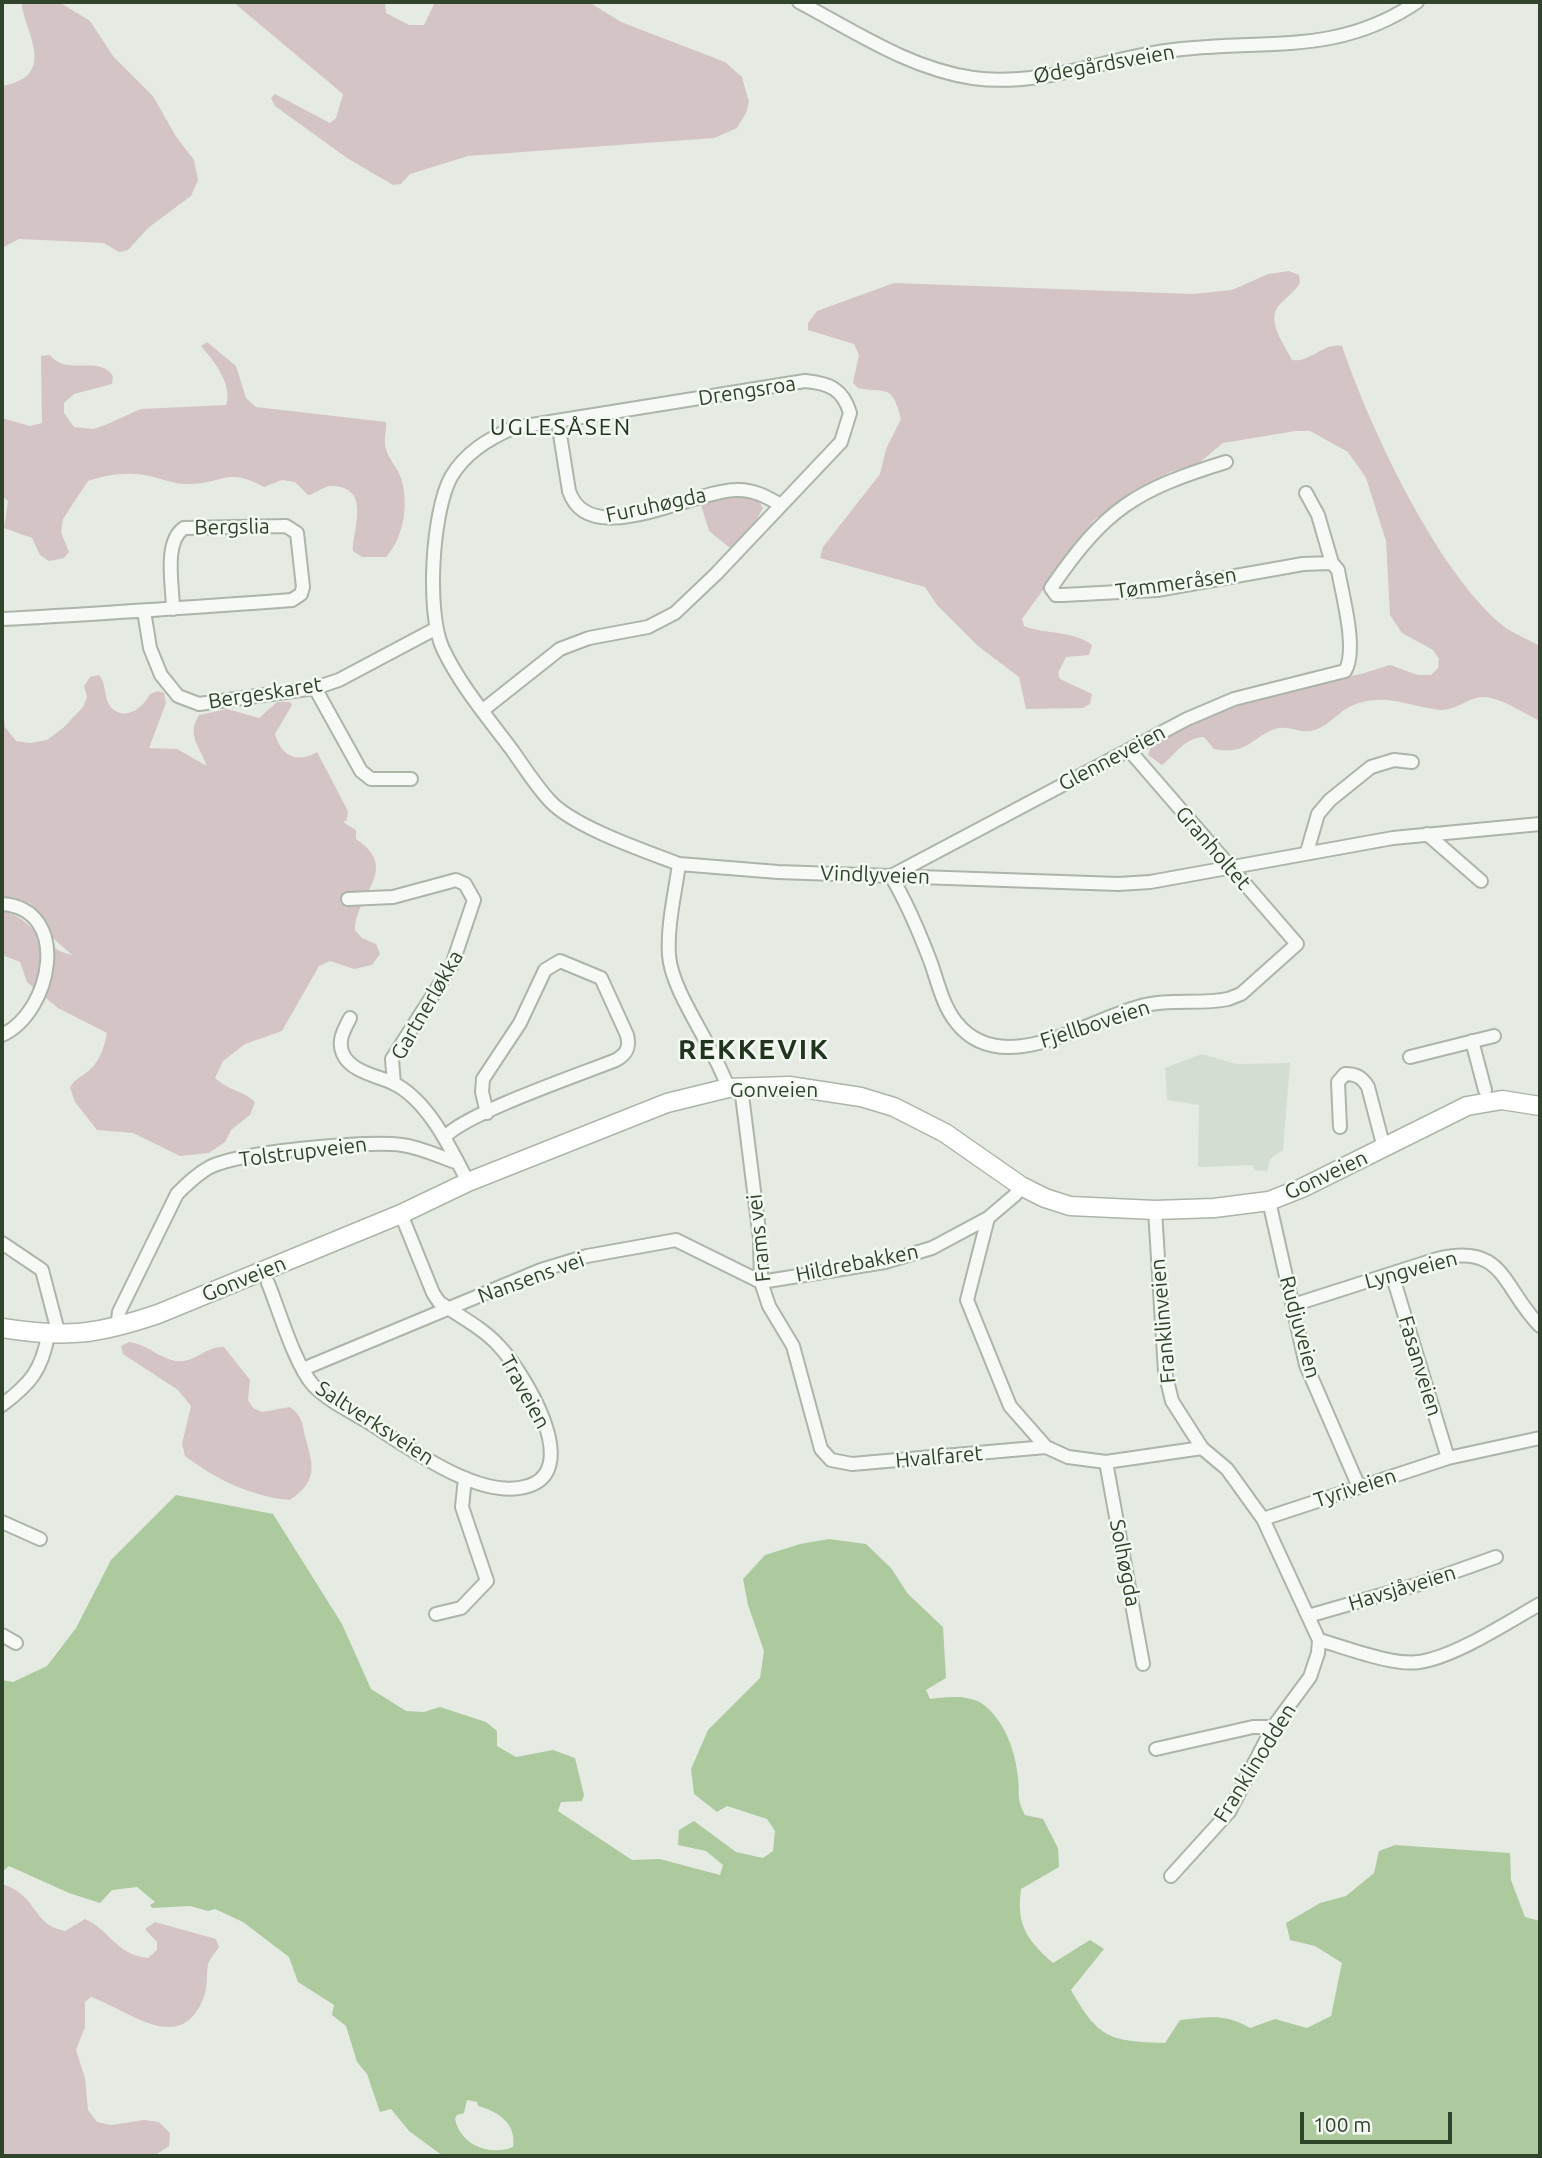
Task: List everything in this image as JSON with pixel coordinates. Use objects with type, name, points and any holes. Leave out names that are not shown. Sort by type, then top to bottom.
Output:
[{"type":"street","name":"Ødegårdsveien","points":[[799,2],[909,60],[942,72],[1007,80],[1049,76],[1167,51],[1334,40],[1397,15],[1417,2]]},
{"type":"street","name":"Drengsroa","points":[[483,710],[561,649],[589,638],[648,627],[675,612],[841,442],[849,424],[847,404],[838,390],[829,384],[805,382],[523,426],[497,435],[473,451],[452,475],[440,513],[432,582],[435,629],[453,666],[483,710],[551,803],[584,824],[679,864]]},
{"type":"street","name":"Furuhøgda","points":[[558,422],[569,491],[573,502],[587,516],[615,519],[737,489],[759,493],[781,505]]},
{"type":"street","name":"Tømmeråsen","points":[[1226,462],[1174,478],[1127,501],[1084,540],[1051,588],[1056,595],[1157,590],[1304,564],[1332,563]]},
{"type":"street","points":[[1306,493],[1318,515],[1332,563]]},
{"type":"street","name":"Bergslia","points":[[2,619],[173,609],[297,598],[303,587],[297,533],[286,526],[271,525],[184,527],[175,537],[172,552],[173,609]]},
{"type":"street","name":"Glenneveien","points":[[891,876],[1187,719],[1234,699],[1345,671],[1349,656],[1349,635],[1338,570],[1332,563]]},
{"type":"street","name":"Bergeskaret","points":[[144,611],[155,663],[170,688],[183,700],[211,704],[315,688],[339,680],[435,629]]},
{"type":"street","points":[[315,688],[361,771],[371,779],[411,779]]},
{"type":"street","name":"Granholtet","points":[[1130,751],[1297,944]]},
{"type":"street","points":[[1307,852],[1318,814],[1330,800],[1371,767],[1394,761],[1412,762]]},
{"type":"street","name":"Vindlyveien","points":[[679,864],[778,872],[1118,884],[1150,882],[1227,865],[1427,834],[1540,824]]},
{"type":"street","points":[[1427,834],[1480,881]]},
{"type":"street","points":[[679,864],[669,957],[675,977],[723,1072],[734,1088]]},
{"type":"street","name":"Fjellboveien","points":[[891,876],[955,1021],[978,1040],[1015,1048],[1039,1044],[1140,1006],[1228,999],[1241,994],[1297,944]]},
{"type":"street","name":"Gartnerløkka","points":[[348,899],[393,897],[456,880],[465,884],[474,900],[458,953],[392,1059],[394,1084]]},
{"type":"street","points":[[2,904],[18,906],[34,917],[44,932],[47,948],[38,1001],[22,1023],[2,1034]]},
{"type":"street","points":[[445,1137],[460,1124],[487,1113],[623,1056],[629,1044],[627,1034],[601,978],[573,964],[560,961],[545,970],[520,1023],[483,1079],[482,1092],[487,1113]]},
{"type":"street","points":[[350,1018],[342,1034],[344,1056],[352,1065],[394,1084],[408,1094],[445,1137],[468,1182]]},
{"type":"street","points":[[1410,1057],[1494,1036]]},
{"type":"street","points":[[1472,1041],[1485,1090]]},
{"type":"street","points":[[1340,1127],[1338,1082],[1345,1074],[1353,1074],[1368,1087],[1384,1148]]},
{"type":"street","name":"Gonveien","points":[[2,1328],[54,1335],[117,1327],[159,1314],[401,1214],[468,1182],[667,1103],[734,1088],[822,1089],[894,1107],[962,1143],[1021,1186],[1045,1198],[1070,1206],[1155,1210],[1214,1209],[1269,1201],[1468,1106],[1502,1100],[1540,1106]]},
{"type":"street","name":"Frams vei","points":[[734,1088],[760,1239],[761,1282],[769,1306],[793,1346],[821,1449],[831,1460]]},
{"type":"street","name":"Tolstrupveien","points":[[117,1327],[119,1312],[177,1194],[191,1180],[211,1167],[236,1158],[369,1143],[403,1145],[458,1163]]},
{"type":"street","name":"Hildrebakken","points":[[761,1282],[885,1262],[932,1248],[988,1218],[1015,1195],[1021,1186]]},
{"type":"street","name":"Rudjuveien","points":[[1269,1201],[1306,1365],[1359,1487]]},
{"type":"street","name":"Franklinveien","points":[[1155,1210],[1167,1386],[1178,1413],[1202,1448],[1227,1469],[1263,1519],[1318,1640]]},
{"type":"street","name":"Traveien","points":[[401,1214],[433,1293],[499,1345],[545,1421],[551,1457],[540,1480]]},
{"type":"street","points":[[988,1218],[967,1300],[1010,1406],[1046,1447],[1068,1457],[1106,1462],[1202,1448]]},
{"type":"street","name":"Nansens vei","points":[[303,1369],[541,1270],[575,1260],[676,1240],[761,1282]]},
{"type":"street","points":[[2,1243],[42,1270],[54,1335],[42,1365],[34,1376],[2,1405]]},
{"type":"street","name":"Lyngveien","points":[[1293,1305],[1455,1255],[1476,1255],[1498,1268],[1540,1326]]},
{"type":"street","name":"Fasanveien","points":[[1392,1274],[1448,1458]]},
{"type":"street","name":"Saltverksveien","points":[[268,1283],[303,1369],[321,1393],[422,1456],[465,1478],[495,1488],[528,1487],[540,1480]]},
{"type":"street","points":[[1448,1458],[1540,1438]]},
{"type":"street","name":"Hvalfaret","points":[[831,1460],[852,1464],[877,1463],[1046,1447]]},
{"type":"street","name":"Tyriveien","points":[[1263,1519],[1448,1458]]},
{"type":"street","name":"Solhøgda","points":[[1106,1462],[1143,1664]]},
{"type":"street","points":[[436,1614],[461,1608],[487,1581],[462,1507],[465,1478]]},
{"type":"street","points":[[2,1522],[40,1539]]},
{"type":"street","name":"Havsjåveien","points":[[1308,1616],[1423,1583],[1496,1557]]},
{"type":"street","points":[[1318,1640],[1398,1661],[1418,1663],[1486,1635],[1540,1604]]},
{"type":"street","points":[[2,1635],[16,1643]]},
{"type":"street","name":"Franklinodden","points":[[1171,1876],[1229,1812],[1273,1727],[1310,1677],[1318,1653],[1318,1640]]},
{"type":"street","points":[[1156,1749],[1253,1727],[1273,1727]]},
{"type":"shaded area","points":[[21,2],[59,2],[90,21],[113,56],[153,96],[175,135],[194,160],[198,180],[191,196],[148,228],[128,250],[119,252],[104,243],[19,239],[2,248],[2,86],[19,81],[29,73],[34,64],[32,40]]},
{"type":"shaded area","points":[[233,2],[385,2],[386,13],[409,25],[424,25],[435,2],[589,2],[621,22],[725,62],[742,77],[749,102],[737,128],[714,138],[468,156],[410,174],[401,184],[393,185],[347,158],[275,106],[271,98],[275,94],[330,123],[336,118],[343,94]]},
{"type":"shaded area","points":[[1289,271],[1299,275],[1300,283],[1281,303],[1274,317],[1277,332],[1292,360],[1305,359],[1329,347],[1342,346],[1386,453],[1405,491],[1448,563],[1471,594],[1495,619],[1540,646],[1540,721],[1510,705],[1484,697],[1447,710],[1378,700],[1356,704],[1318,729],[1307,731],[1279,728],[1236,750],[1214,749],[1204,737],[1186,743],[1162,765],[1148,755],[1152,744],[1215,713],[1307,685],[1390,665],[1418,675],[1431,675],[1438,668],[1439,659],[1433,650],[1402,633],[1390,615],[1386,541],[1366,478],[1348,452],[1310,431],[1223,443],[1199,463],[1170,472],[1133,491],[1093,521],[1022,619],[1024,626],[1076,637],[1092,645],[1089,655],[1066,657],[1058,673],[1060,679],[1092,694],[1090,704],[1083,708],[1026,709],[1019,677],[978,646],[937,605],[925,587],[820,558],[823,547],[880,474],[886,449],[901,419],[894,399],[887,392],[858,388],[853,383],[859,355],[854,344],[808,330],[808,323],[817,311],[894,283],[1193,294],[1232,290],[1268,274]]},
{"type":"shaded area","points":[[207,342],[236,366],[246,398],[256,407],[386,422],[386,449],[401,478],[405,509],[401,530],[386,557],[362,557],[353,551],[356,503],[353,495],[346,489],[330,486],[308,495],[295,482],[282,480],[264,487],[234,477],[185,484],[128,474],[88,481],[63,519],[61,532],[69,552],[64,558],[49,561],[40,555],[32,538],[4,528],[8,501],[2,496],[2,418],[30,426],[42,423],[41,356],[50,355],[57,361],[74,366],[100,367],[113,376],[112,384],[74,394],[64,403],[64,413],[74,427],[93,429],[141,409],[226,405],[225,381],[201,346]]},
{"type":"shaded area","points":[[726,496],[745,496],[758,500],[763,508],[753,526],[730,548],[709,531],[701,505]]},
{"type":"shaded area","points":[[99,675],[110,706],[121,713],[133,712],[150,694],[158,691],[164,693],[166,703],[149,748],[177,749],[207,766],[194,735],[195,722],[199,715],[227,709],[259,718],[277,702],[290,702],[292,705],[275,734],[281,748],[297,757],[310,756],[317,752],[348,811],[347,820],[343,822],[356,830],[356,839],[369,850],[375,861],[373,882],[357,917],[355,930],[362,938],[376,944],[380,954],[372,965],[354,969],[330,961],[319,966],[282,1031],[245,1044],[223,1061],[215,1078],[255,1102],[250,1115],[231,1130],[225,1142],[209,1153],[180,1156],[133,1133],[97,1130],[75,1102],[70,1088],[98,1060],[107,1033],[58,1008],[27,982],[20,962],[2,955],[2,911],[22,920],[61,952],[72,955],[53,938],[30,903],[2,900],[2,702],[5,727],[16,741],[30,743],[47,740],[83,707],[87,697],[84,686],[90,677]]},
{"type":"shaded area","points":[[1202,1054],[1236,1064],[1290,1063],[1283,1150],[1270,1159],[1267,1171],[1254,1170],[1253,1165],[1198,1167],[1199,1105],[1167,1100],[1165,1068]]},
{"type":"shaded area","points":[[129,1342],[176,1361],[188,1360],[211,1349],[224,1347],[250,1380],[248,1400],[253,1408],[262,1412],[290,1407],[299,1416],[311,1464],[310,1479],[306,1486],[290,1500],[262,1495],[221,1479],[185,1456],[182,1444],[191,1406],[178,1390],[123,1354],[121,1346]]},
{"type":"shaded area","points":[[176,1495],[273,1514],[342,1624],[371,1689],[406,1711],[424,1712],[440,1707],[486,1722],[497,1731],[497,1746],[516,1757],[553,1750],[575,1758],[584,1795],[582,1801],[561,1802],[558,1811],[632,1860],[660,1859],[720,1875],[723,1865],[706,1851],[678,1845],[679,1830],[694,1821],[736,1852],[763,1858],[773,1851],[775,1831],[767,1819],[727,1806],[717,1812],[694,1794],[691,1769],[708,1730],[760,1678],[764,1651],[748,1605],[743,1579],[765,1555],[800,1544],[829,1539],[866,1544],[891,1568],[908,1594],[943,1627],[946,1678],[926,1690],[930,1699],[957,1697],[984,1705],[998,1720],[1008,1738],[1015,1758],[1022,1809],[1025,1815],[1043,1819],[1058,1848],[1059,1867],[1021,1889],[1020,1913],[1025,1931],[1036,1947],[1053,1963],[1090,1940],[1104,1949],[1071,1990],[1090,2019],[1107,2034],[1131,2041],[1165,2043],[1180,2020],[1208,2017],[1233,2020],[1250,2028],[1275,2019],[1307,2028],[1331,2016],[1342,1963],[1315,1946],[1290,1940],[1286,1923],[1320,1903],[1346,1896],[1374,1873],[1379,1851],[1395,1845],[1510,1853],[1511,1880],[1525,1917],[1540,1921],[1540,2156],[443,2156],[409,2131],[391,2109],[380,2112],[367,2074],[357,2062],[346,2026],[332,2015],[334,2005],[298,1982],[289,1957],[243,1922],[215,1909],[208,1911],[190,1906],[152,1908],[150,1905],[155,1902],[137,1887],[112,1890],[100,1903],[69,1893],[9,1866],[2,1872],[2,1680],[13,1682],[47,1666],[76,1628],[111,1560]],"holes":[[[467,2100],[477,2102],[478,2106],[492,2111],[509,2125],[513,2147],[486,2149],[463,2136],[455,2119],[457,2115],[464,2113]]]},
{"type":"shaded area","points":[[2,1884],[22,1895],[46,1923],[54,1928],[65,1931],[85,1919],[120,1947],[137,1956],[148,1958],[157,1950],[157,1942],[145,1929],[155,1922],[216,1939],[219,1947],[207,1969],[204,1997],[194,2015],[182,2024],[168,2027],[154,2025],[91,1997],[85,2002],[85,2027],[76,2050],[85,2078],[88,2110],[97,2122],[111,2125],[144,2120],[159,2122],[170,2133],[169,2146],[154,2156],[3,2156]]},
{"type":"district","name":"UGLESÅSEN","points":[[561,427]]},
{"type":"district","name":"REKKEVIK","points":[[754,1050]]}]
